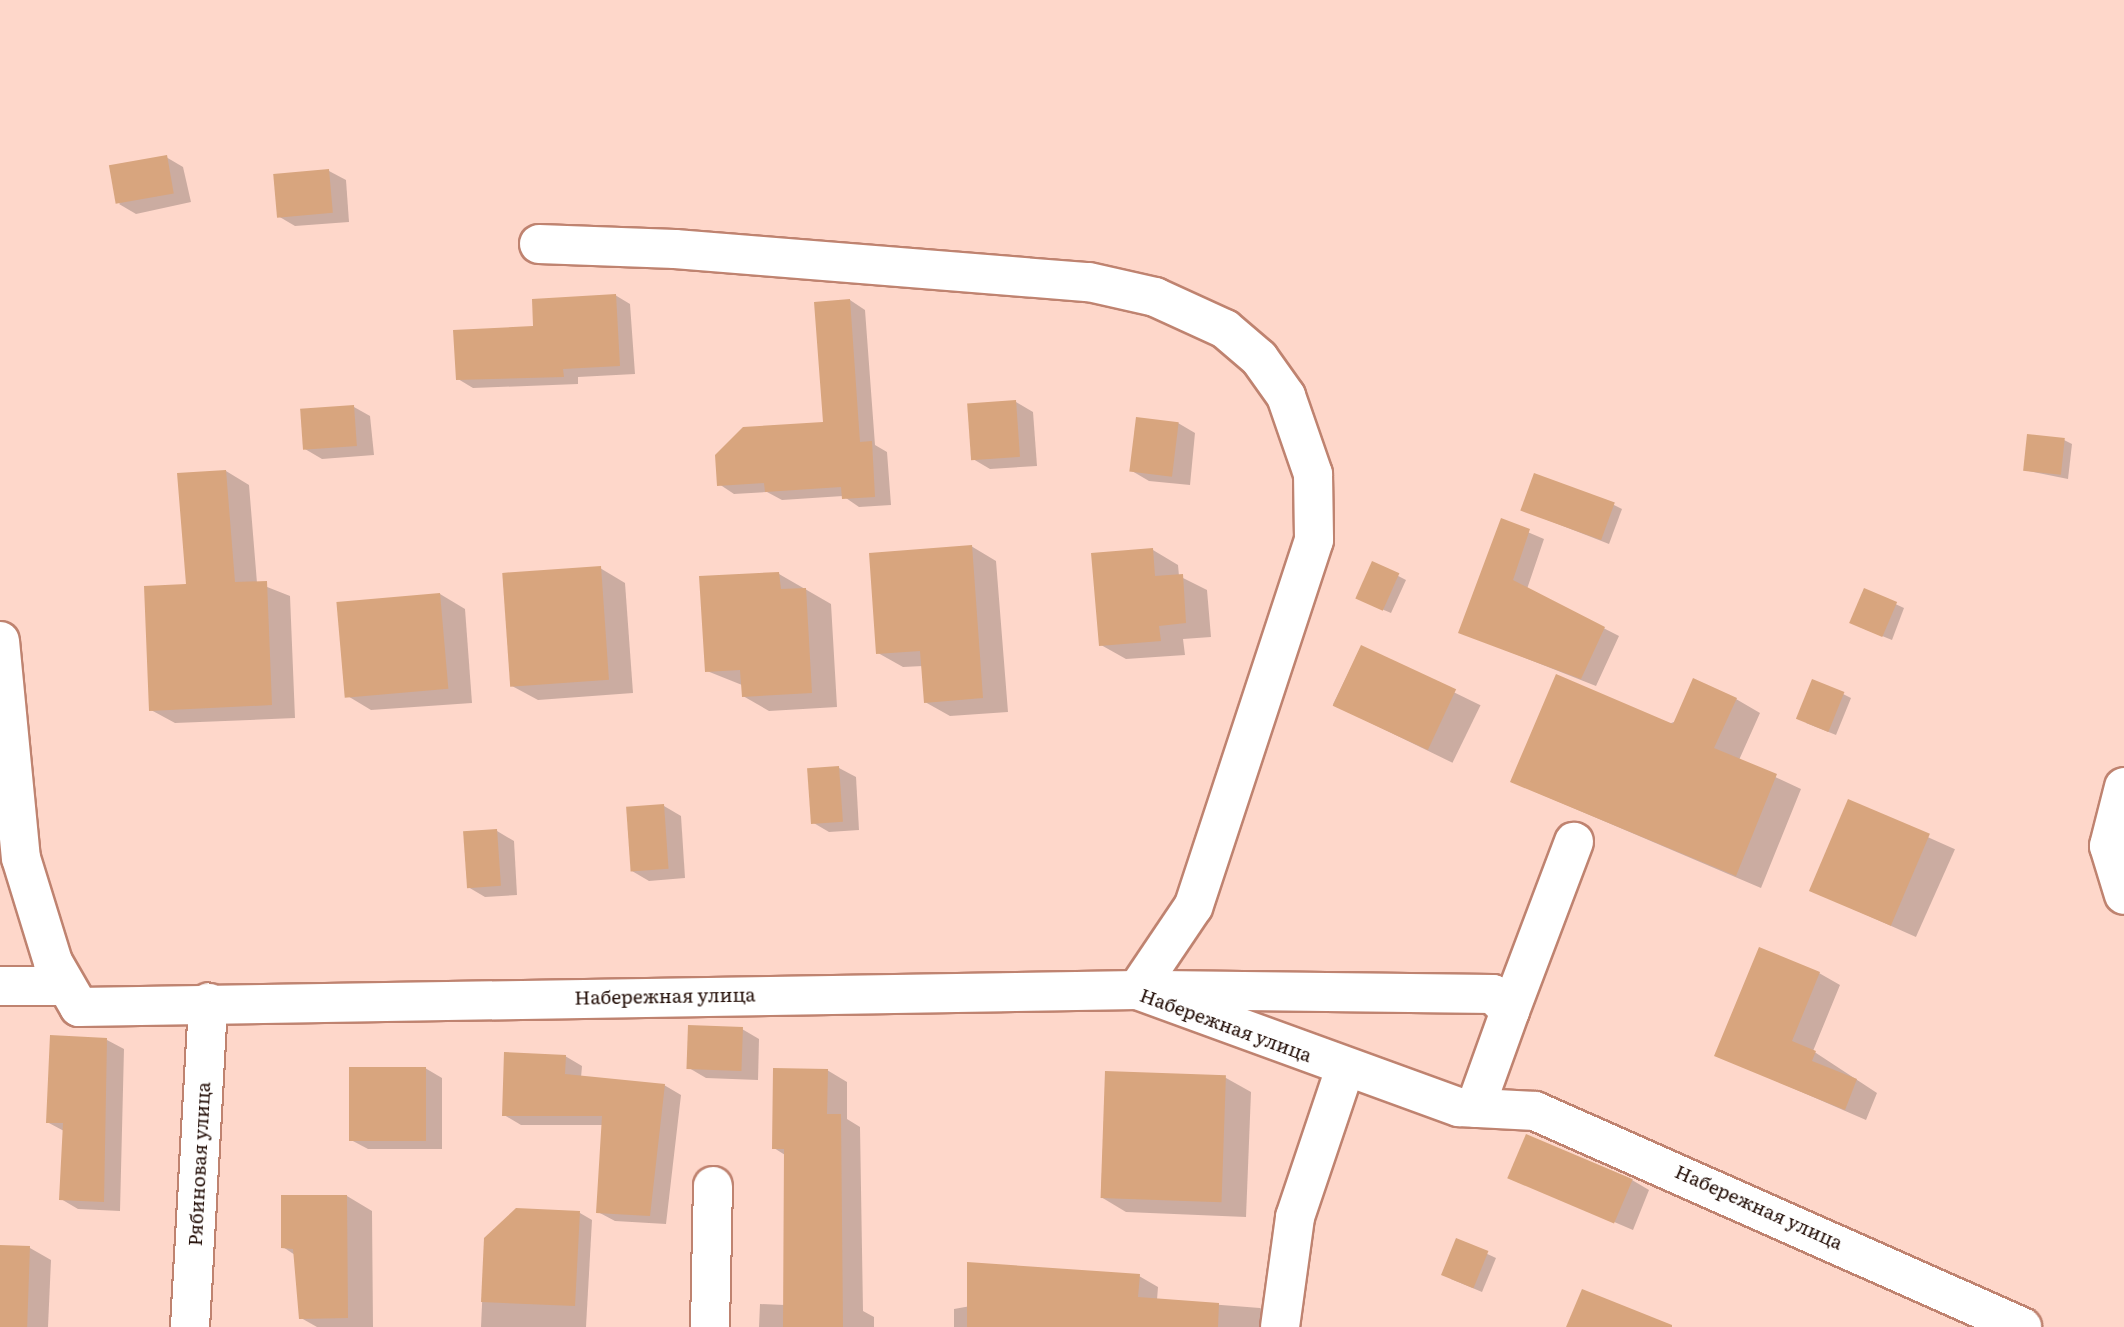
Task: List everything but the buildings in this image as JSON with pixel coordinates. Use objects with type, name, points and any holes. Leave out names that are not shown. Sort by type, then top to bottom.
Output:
[{"type":"street","points":[[539,244],[675,248],[1089,282],[1154,298],[1225,329],[1258,358],[1286,396],[1313,474],[1314,540],[1193,907],[1137,990]]},
{"type":"street","points":[[0,641],[21,858],[53,962],[66,986],[0,986]]},
{"type":"street","points":[[2124,787],[2109,846],[2124,895]]},
{"type":"street","points":[[1475,1108],[1574,842]]},
{"type":"street","name":"Набережная улица","points":[[66,986],[79,1007],[208,1002],[1137,990],[1345,1068],[1475,1108],[1535,1111],[2022,1327]]},
{"type":"street","points":[[1137,990],[1460,989],[1493,994],[1510,1010]]},
{"type":"street","name":"Рябиновая улица","points":[[190,1327],[208,1002]]},
{"type":"street","points":[[1280,1327],[1295,1217],[1345,1068]]},
{"type":"street","points":[[710,1327],[713,1186]]}]
